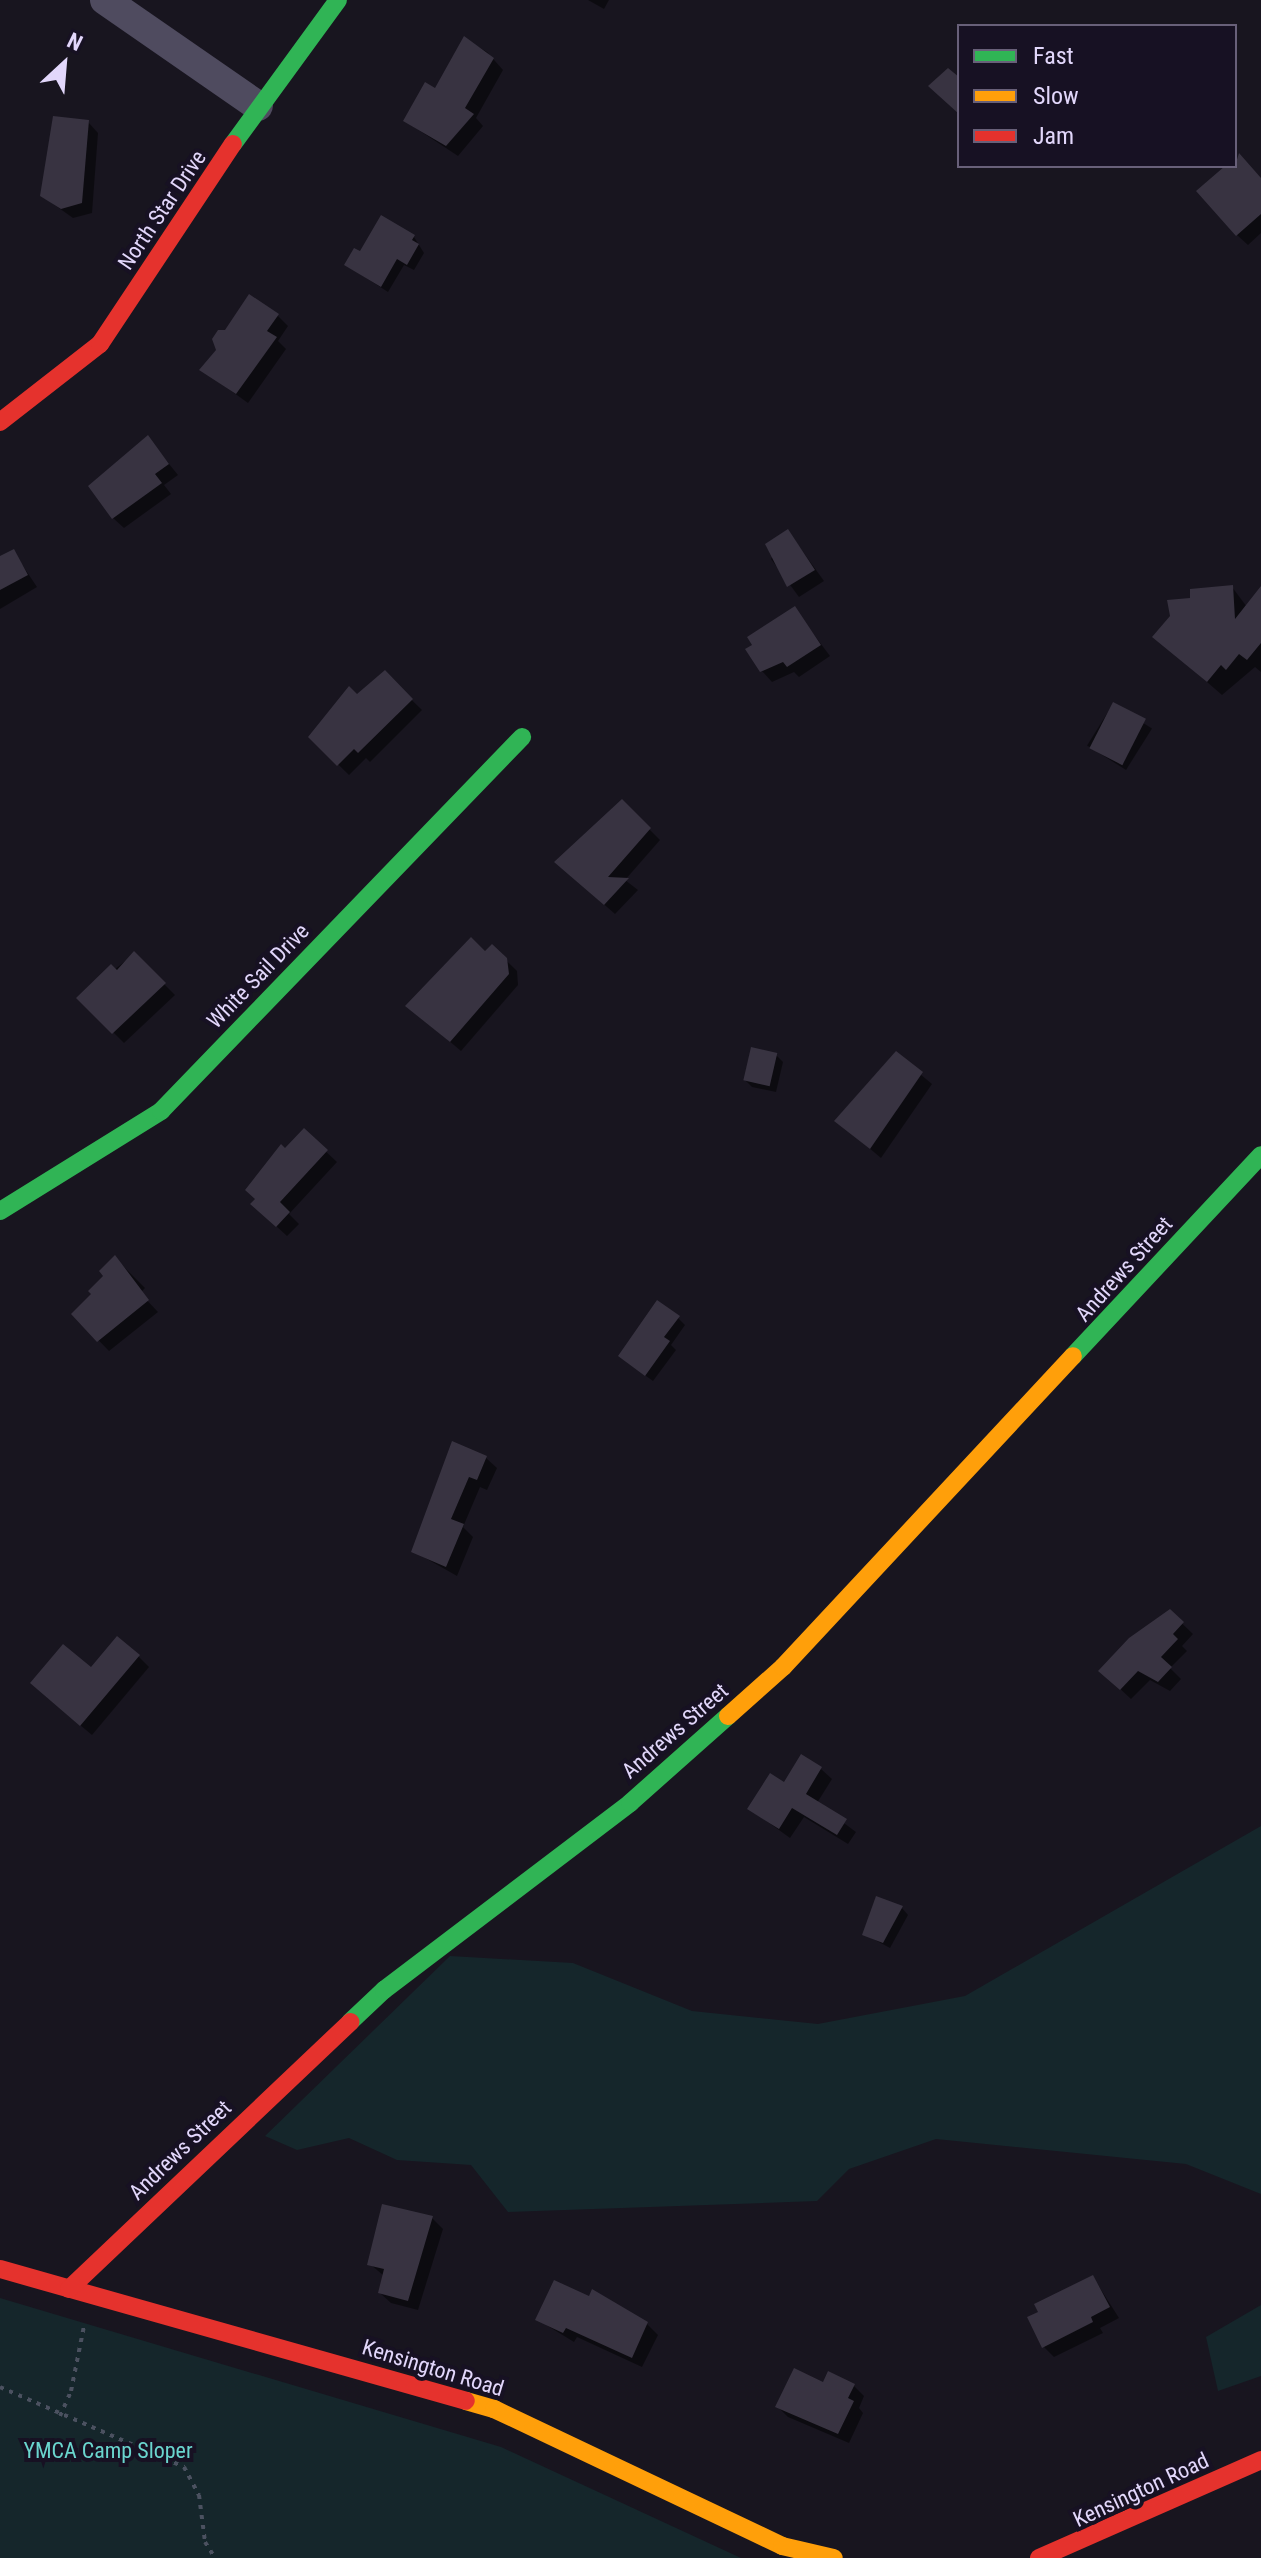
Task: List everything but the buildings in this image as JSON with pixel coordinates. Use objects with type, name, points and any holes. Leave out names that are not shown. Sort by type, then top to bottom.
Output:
[{"type":"street","points":[[105,0],[258,106]]},
{"type":"street","name":"North Star Drive","points":[[0,422],[18,413],[100,344],[258,106],[338,0]]},
{"type":"street","name":"White Sail Drive","points":[[0,1211],[161,1111],[522,737]]},
{"type":"street","name":"Andrews Street","points":[[69,2289],[384,1990],[630,1803],[783,1667],[1261,1155]]},
{"type":"street","name":"Kensington Road","points":[[0,2269],[494,2409],[782,2546],[834,2558]]},
{"type":"street","name":"Kensington Road","points":[[1039,2558],[1072,2548],[1261,2460]]},
{"type":"path","points":[[60,2416],[94,2296]]},
{"type":"path","points":[[0,2387],[60,2416],[184,2467],[199,2495],[205,2542],[215,2558]]},
{"type":"green space","points":[[1261,1826],[1261,2194],[1186,2164],[936,2139],[849,2169],[817,2201],[508,2212],[471,2165],[397,2160],[349,2138],[297,2150],[265,2136],[450,1956],[573,1963],[692,2011],[818,2024],[965,1996]]},
{"type":"green space","name":"YMCA Camp Sloper","points":[[0,2298],[501,2447],[741,2558],[0,2558]]},
{"type":"green space","points":[[1261,2305],[1261,2376],[1218,2391],[1206,2337]]},
{"type":"traffic: fast","points":[[233,144],[338,0]]},
{"type":"traffic: fast","points":[[0,1211],[161,1111],[522,737]]},
{"type":"traffic: fast","points":[[1073,1356],[1261,1155]]},
{"type":"traffic: fast","points":[[350,2022],[384,1990],[630,1803],[728,1716]]},
{"type":"traffic: slow","points":[[728,1716],[783,1667],[1073,1356]]},
{"type":"traffic: slow","points":[[466,2401],[494,2409],[782,2546],[834,2558]]},
{"type":"traffic: jam","points":[[0,422],[100,344],[233,144]]},
{"type":"traffic: jam","points":[[69,2289],[350,2022]]},
{"type":"traffic: jam","points":[[0,2269],[466,2401]]},
{"type":"traffic: jam","points":[[1039,2558],[1261,2460]]}]
